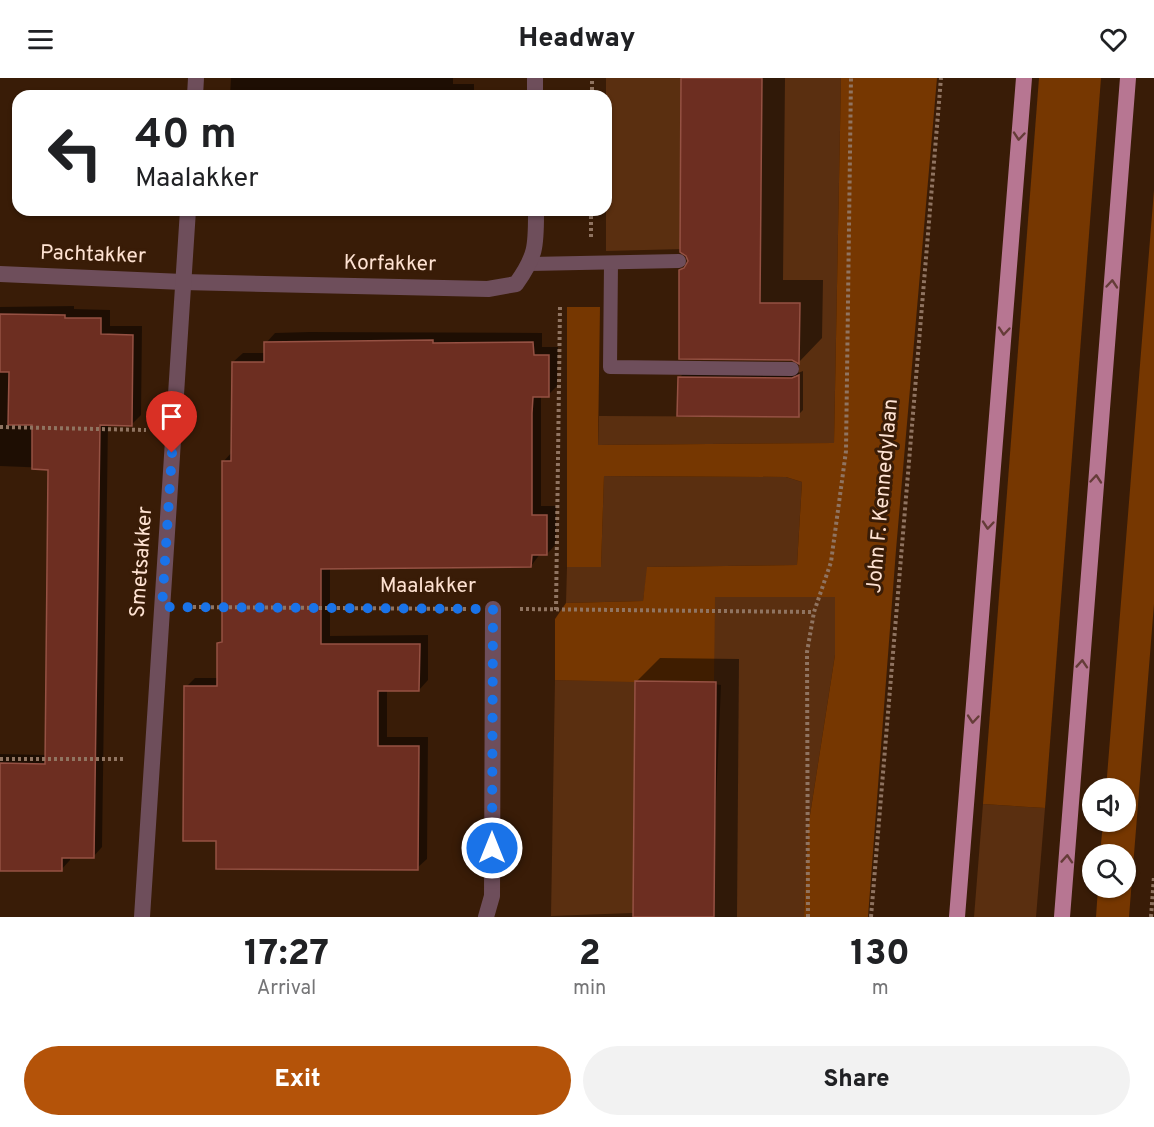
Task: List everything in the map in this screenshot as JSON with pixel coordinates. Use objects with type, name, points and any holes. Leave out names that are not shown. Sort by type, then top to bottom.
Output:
[{"type":"main road","points":[[957,917],[1024,78]]},
{"type":"main road","points":[[1062,917],[1128,78]]},
{"type":"street","name":"Smetsakker","points":[[142,917],[188,216]]},
{"type":"street","points":[[530,264],[536,244],[536,216]]},
{"type":"street","name":"Korfakker","points":[[183,282],[489,288],[516,284],[530,264]]},
{"type":"street","name":"Pachtakker","points":[[0,274],[183,282]]},
{"type":"street","name":"Maalakker","points":[[486,917],[492,896],[493,609]]},
{"type":"lane","points":[[530,264],[680,261]]},
{"type":"lane","points":[[610,263],[610,367],[792,369]]},
{"type":"path","points":[[808,917],[807,652],[814,612],[831,562],[846,451],[851,78]]},
{"type":"path","name":"John F. Kennedylaan","points":[[871,917],[941,78]]},
{"type":"path","points":[[556,610],[560,307]]},
{"type":"path","points":[[0,427],[173,431]]},
{"type":"path","name":"Maalakker","points":[[162,607],[493,609]]},
{"type":"path","points":[[493,609],[814,612]]},
{"type":"path","points":[[0,759],[152,759]]},
{"type":"path","points":[[1151,917],[1154,876]]},
{"type":"shaded area","points":[[606,78],[682,78],[684,249],[606,251],[606,216],[612,216],[612,90],[606,90]]},
{"type":"shaded area","points":[[762,78],[841,78],[834,443],[598,445],[599,416],[798,417],[800,304],[760,303]]},
{"type":"shaded area","points":[[841,78],[937,78],[896,550],[868,917],[804,917],[808,828],[835,655],[835,597],[715,597],[714,684],[555,680],[555,619],[566,603],[643,601],[647,567],[797,565],[802,482],[786,477],[604,476],[601,567],[567,567],[567,307],[600,307],[598,445],[834,443]]},
{"type":"shaded area","points":[[1039,78],[1101,78],[1045,808],[983,804]]},
{"type":"shaded area","points":[[1154,190],[1154,604],[1136,829],[1136,778],[1107,778]]},
{"type":"shaded area","points":[[604,476],[786,477],[802,482],[797,565],[648,567],[643,601],[566,603],[567,567],[601,566]]},
{"type":"shaded area","points":[[714,597],[835,597],[835,655],[808,828],[804,917],[711,917],[721,685],[714,684]]},
{"type":"shaded area","points":[[555,680],[635,681],[633,913],[551,916]]},
{"type":"shaded area","points":[[983,804],[1045,808],[1036,917],[974,917]]},
{"type":"shaded area","points":[[1102,832],[1136,832],[1135,844],[1101,844]]},
{"type":"shaded area","points":[[1097,898],[1131,898],[1129,917],[1096,917]]},
{"type":"building","points":[[681,78],[762,78],[760,303],[800,303],[799,364],[792,360],[679,359],[679,270],[684,268],[688,261],[686,256],[680,252]]},
{"type":"building","points":[[0,314],[101,318],[101,334],[133,335],[132,426],[100,425],[94,858],[62,858],[62,871],[0,871],[0,763],[45,764],[48,470],[32,469],[32,425],[8,425],[9,372],[0,372]]},
{"type":"building","points":[[433,340],[433,343],[533,342],[534,355],[549,355],[549,397],[533,397],[532,413],[532,515],[547,515],[547,555],[532,555],[531,567],[321,569],[321,644],[420,644],[419,691],[378,691],[378,746],[419,746],[418,870],[216,869],[216,841],[183,841],[184,686],[217,686],[217,643],[222,642],[222,461],[231,461],[232,362],[264,362],[264,342]]},
{"type":"building","points":[[799,375],[799,417],[677,416],[678,377],[792,378]]},
{"type":"building","points":[[635,681],[716,682],[714,917],[633,917]]},
{"type":"route","points":[[172,453],[162,607],[493,609],[492,848]]}]
